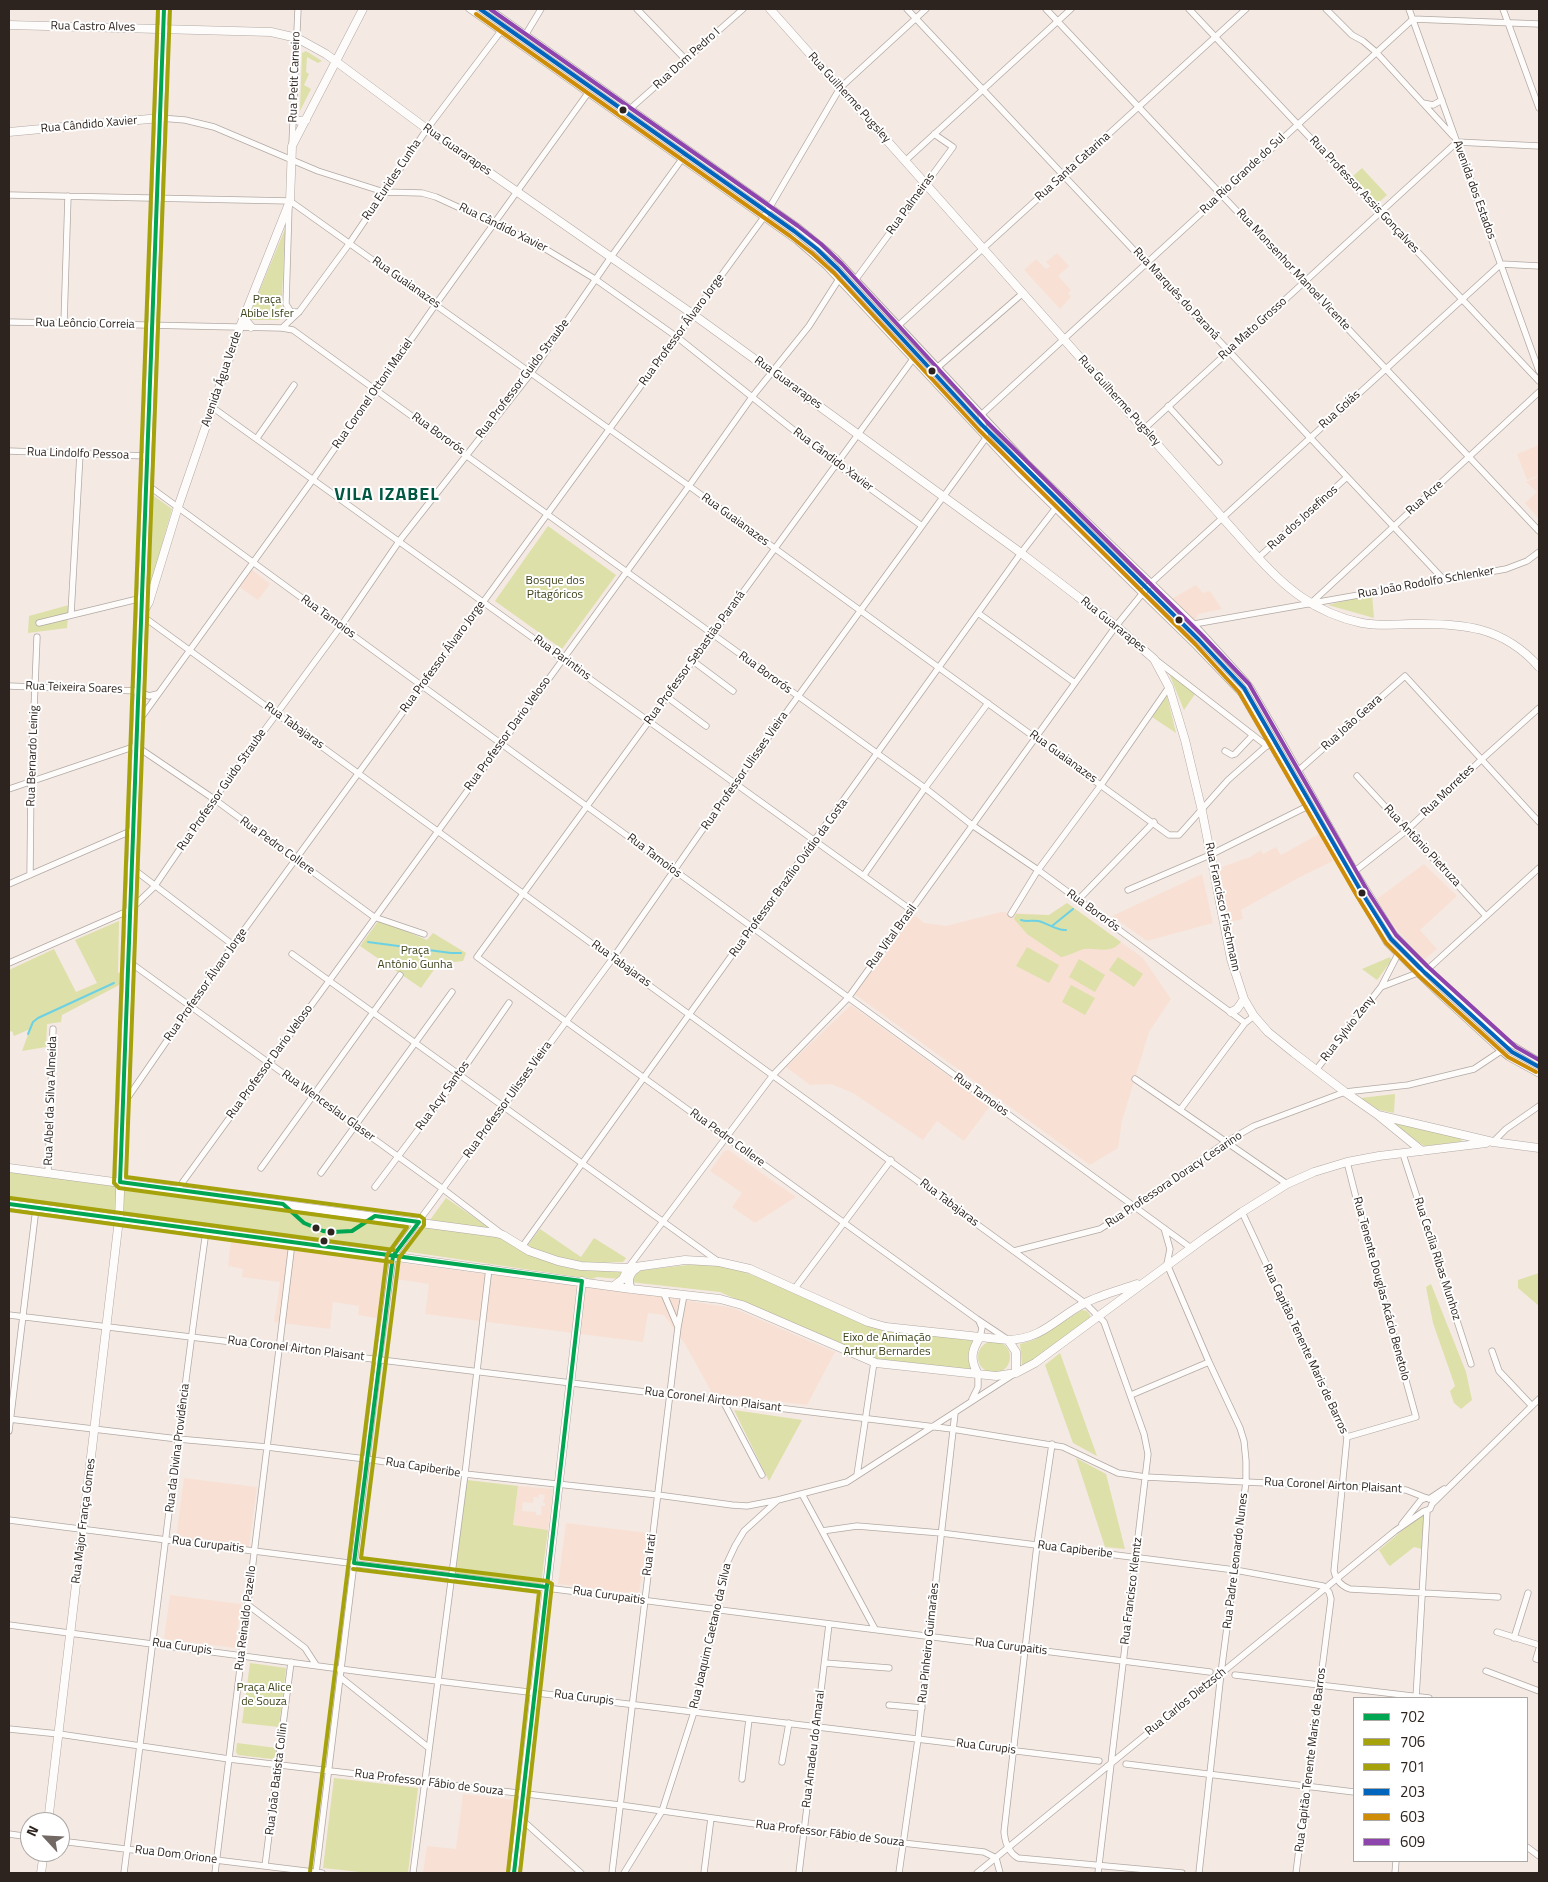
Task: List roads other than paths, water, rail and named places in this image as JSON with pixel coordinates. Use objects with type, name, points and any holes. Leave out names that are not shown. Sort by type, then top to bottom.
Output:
[{"type":"main road","name":"Rua Major França Gomes","points":[[49,1812],[118,1219],[164,9]]},
{"type":"main road","name":"Avenida Água Verde","points":[[141,615],[152,595],[178,507],[240,327],[290,201],[292,146],[363,9]]},
{"type":"main road","name":"Rua Guilherme Pugsley","points":[[770,9],[1283,584],[1310,604],[1363,623],[1386,625],[1444,624],[1478,628],[1495,634],[1516,646],[1539,667]]},
{"type":"main road","name":"Rua Castro Alves","points":[[9,25],[271,32],[296,38]]},
{"type":"main road","name":"Rua Guararapes","points":[[296,38],[336,61],[427,129],[694,315],[858,433],[1022,553],[1116,626],[1154,659]]},
{"type":"main road","name":"Rua Cândido Xavier","points":[[9,132],[160,118]]},
{"type":"main road","points":[[293,118],[299,121],[306,120]]},
{"type":"main road","points":[[246,312],[246,321],[251,327]]},
{"type":"main road","points":[[142,598],[152,595]]},
{"type":"main road","name":"Rua Francisco Frischmann","points":[[1154,659],[1169,687],[1186,740],[1231,959],[1244,999],[1254,1016],[1268,1032],[1345,1092],[1378,1115],[1493,1142],[1539,1148]]},
{"type":"main road","points":[[1231,1012],[1237,1009],[1244,999]]},
{"type":"main road","points":[[1378,1115],[1422,1151]]},
{"type":"main road","points":[[9,1204],[489,1268],[631,1289],[720,1299],[742,1305],[874,1362],[996,1376],[1016,1373],[1035,1363],[1168,1264],[1242,1212],[1287,1184],[1314,1172],[1347,1162],[1465,1144],[1493,1142]]},
{"type":"main road","points":[[9,1168],[504,1235],[522,1247],[558,1261],[581,1266],[637,1268],[685,1260],[720,1262],[750,1269],[868,1322],[886,1327],[1008,1340],[1020,1340],[1038,1334],[1085,1302],[1146,1281]]},
{"type":"main road","points":[[615,1286],[623,1279],[628,1268]]},
{"type":"main road","points":[[631,1289],[629,1284],[630,1275],[637,1268]]},
{"type":"main road","points":[[514,1873],[582,1281]]},
{"type":"main road","points":[[978,1374],[972,1365],[971,1357],[980,1337]]},
{"type":"main road","points":[[1008,1340],[1016,1352],[1016,1373]]},
{"type":"street","name":"Rua Petit Carneiro","points":[[292,146],[298,9]]},
{"type":"street","points":[[469,9],[682,159],[814,239],[856,279],[981,415],[1062,497],[1194,624],[1251,688],[1355,871],[1394,934],[1428,969],[1510,1043],[1539,1061]]},
{"type":"street","points":[[490,9],[631,108],[767,212],[839,279],[986,438],[1241,693],[1269,744],[1308,806],[1378,931],[1417,973],[1501,1051],[1508,1057],[1539,1074]]},
{"type":"street","points":[[526,34],[541,9]]},
{"type":"street","points":[[637,9],[686,60]]},
{"type":"street","name":"Rua Dom Pedro I","points":[[631,108],[743,9]]},
{"type":"street","name":"Rua Marquês do Paraná","points":[[907,9],[1444,580]]},
{"type":"street","name":"Rua Professor Álvaro Jorge","points":[[123,1105],[233,945],[694,315],[767,212],[840,88],[926,9]]},
{"type":"street","name":"Rua Monsenhor Manoel Vicente","points":[[1046,9],[1539,531]]},
{"type":"street","points":[[905,161],[1071,9]]},
{"type":"street","name":"Rua Professor Assis Gonçalves","points":[[1189,9],[1539,381]]},
{"type":"street","name":"Rua Santa Catarina","points":[[899,325],[1246,9]]},
{"type":"street","points":[[1326,9],[1352,35],[1376,52],[1457,140],[1539,146]]},
{"type":"street","name":"Avenida dos Estados","points":[[1409,9],[1539,371]]},
{"type":"street","points":[[1504,9],[1539,108]]},
{"type":"street","points":[[1413,19],[1539,24]]},
{"type":"street","name":"Rua Rio Grande do Sul","points":[[981,415],[1413,19]]},
{"type":"street","name":"Rua Eurides Cunha","points":[[282,328],[299,312],[349,244],[427,129],[501,31]]},
{"type":"street","name":"Rua Coronel Ottoni Maciel","points":[[137,723],[588,93]]},
{"type":"street","points":[[1423,103],[1433,105],[1442,100]]},
{"type":"street","name":"Rua Cândido Xavier","points":[[160,118],[186,120],[214,127],[318,171],[384,192],[429,194],[546,248],[595,279],[677,337],[836,464],[922,526]]},
{"type":"street","name":"Rua Palmeiras","points":[[856,279],[953,147],[934,134]]},
{"type":"street","name":"Rua Mato Grosso","points":[[1144,429],[1457,140]]},
{"type":"street","name":"Rua Professor Guido Straube","points":[[130,910],[154,887],[214,799],[341,626],[400,540],[531,373],[595,279],[682,159]]},
{"type":"street","points":[[9,195],[290,201],[286,304],[291,312],[299,312]]},
{"type":"street","points":[[64,323],[68,196]]},
{"type":"street","name":"Rua Guaianazes","points":[[290,201],[689,486],[1035,738],[1154,822],[1169,835],[1179,835],[1202,811]]},
{"type":"street","points":[[1501,264],[1539,266]]},
{"type":"street","name":"Rua Goiás","points":[[1142,594],[1151,583],[1501,264]]},
{"type":"street","name":"Rua Professor Dario Veloso","points":[[177,1190],[627,572],[752,397],[808,326],[839,279]]},
{"type":"street","points":[[938,367],[1023,293]]},
{"type":"street","name":"Rua Leôncio Correia","points":[[9,322],[282,328]]},
{"type":"street","name":"Rua Bororós","points":[[282,328],[293,330],[376,389],[972,824],[1038,870],[1245,1023]]},
{"type":"street","name":"Rua Professor Sebastião Paraná","points":[[477,957],[913,359]]},
{"type":"street","points":[[257,438],[294,386]]},
{"type":"street","name":"Rua Acre","points":[[1310,604],[1539,392]]},
{"type":"street","points":[[1168,406],[1219,462]]},
{"type":"street","name":"Rua Parintins","points":[[212,407],[314,478],[911,910]]},
{"type":"street","points":[[981,415],[986,438]]},
{"type":"street","name":"Rua Professor Ulisses Vieira","points":[[318,1873],[366,1459],[393,1256],[613,958],[675,872],[735,783],[986,438]]},
{"type":"street","name":"Rua Lindolfo Pessoa","points":[[9,451],[147,456]]},
{"type":"street","points":[[71,614],[80,454]]},
{"type":"street","name":"Rua dos Josefinos","points":[[1258,558],[1347,477]]},
{"type":"street","name":"Rua Tamoios","points":[[146,484],[1191,1248]]},
{"type":"street","name":"Rua Professor Brazílio Ovídio da Costa","points":[[522,1247],[753,929],[978,613],[1055,509]]},
{"type":"street","name":"Rua João Rodolfo Schlenker","points":[[1194,624],[1513,567],[1528,561],[1539,552]]},
{"type":"street","name":"Rua Vital Brasil","points":[[628,1268],[773,1075],[848,998],[1116,626],[1142,594]]},
{"type":"street","points":[[39,623],[142,598]]},
{"type":"street","points":[[978,613],[1075,683]]},
{"type":"street","name":"Rua Tabajaras","points":[[141,615],[891,1160],[1014,1252],[1085,1302],[1099,1316]]},
{"type":"street","name":"Rua Bernardo Leinig","points":[[30,875],[31,782],[37,637]]},
{"type":"street","name":"Rua Guararapes","points":[[1154,659],[1253,735],[1269,744]]},
{"type":"street","points":[[693,661],[733,691]]},
{"type":"street","name":"Rua João Geara","points":[[1299,770],[1405,676],[1481,760]]},
{"type":"street","name":"Rua Teixeira Soares","points":[[9,686],[138,691]]},
{"type":"street","points":[[1011,914],[1038,870],[1101,785],[1169,687]]},
{"type":"street","points":[[138,691],[149,696],[157,694]]},
{"type":"street","points":[[667,696],[706,726]]},
{"type":"street","points":[[864,875],[988,703]]},
{"type":"street","name":"Rua Morretes","points":[[1355,871],[1407,830],[1539,708]]},
{"type":"street","points":[[1225,751],[1232,755],[1235,754],[1253,735]]},
{"type":"street","points":[[1202,811],[1228,780],[1269,744]]},
{"type":"street","points":[[9,789],[136,746]]},
{"type":"street","name":"Rua Pedro Collere","points":[[136,746],[214,799],[374,917],[424,934]]},
{"type":"street","points":[[1481,760],[1539,822]]},
{"type":"street","name":"Rua Antônio Pietruza","points":[[1357,776],[1486,916]]},
{"type":"street","points":[[1128,890],[1210,855],[1308,806]]},
{"type":"street","points":[[1078,900],[1154,822]]},
{"type":"street","points":[[9,884],[133,830]]},
{"type":"street","points":[[132,868],[154,887],[233,945]]},
{"type":"street","points":[[1428,969],[1539,868]]},
{"type":"street","points":[[9,963],[130,910]]},
{"type":"street","points":[[292,954],[330,979],[720,1262]]},
{"type":"street","name":"Rua Sylvio Zeny","points":[[1316,1070],[1380,987],[1398,954]]},
{"type":"street","name":"Rua Pedro Collere","points":[[477,957],[1008,1340]]},
{"type":"street","name":"Rua Wenceslau Glaser","points":[[128,961],[504,1235]]},
{"type":"street","name":"Rua Sylvio Zeny","points":[[1380,987],[1428,969]]},
{"type":"street","points":[[261,1168],[400,975]]},
{"type":"street","points":[[321,1173],[452,992]]},
{"type":"street","name":"Rua Acyr Santos","points":[[374,1187],[460,1074],[509,1003]]},
{"type":"street","points":[[1180,1110],[1245,1023],[1254,1016]]},
{"type":"street","name":"Rua Abel da Silva Almeida","points":[[48,1173],[54,1029]]},
{"type":"street","name":"Rua Professora Doracy Cesarino","points":[[1014,1252],[1100,1229],[1135,1207],[1226,1142],[1254,1126],[1345,1092],[1408,1085],[1474,1069],[1501,1051]]},
{"type":"street","points":[[1135,1079],[1287,1184]]},
{"type":"street","points":[[1493,1142],[1506,1129],[1539,1106]]},
{"type":"street","name":"Rua Cecília Ribas Munhoz","points":[[1403,1154],[1471,1364]]},
{"type":"street","points":[[795,1288],[891,1160]]},
{"type":"street","name":"Rua Tenente Douglas Acácio Benetolo","points":[[1347,1162],[1416,1416],[1347,1437]]},
{"type":"street","points":[[9,1431],[36,1208]]},
{"type":"street","name":"Rua Capitão Tenente Maris de Barros","points":[[1242,1212],[1347,1437],[1334,1571],[1336,1579]]},
{"type":"street","points":[[1163,1228],[1170,1248],[1168,1264]]},
{"type":"street","name":"Rua da Divina Providência","points":[[124,1873],[167,1540],[178,1438],[206,1231]]},
{"type":"street","name":"Rua Reinaldo Pazello","points":[[215,1873],[292,1243]]},
{"type":"street","name":"Rua Padre Leonardo Nunes","points":[[1168,1264],[1244,1441],[1246,1462],[1246,1482],[1221,1673],[1199,1873]]},
{"type":"street","points":[[413,1873],[465,1474],[489,1268]]},
{"type":"street","name":"Rua Irati","points":[[663,1292],[678,1327]]},
{"type":"street","name":"Rua Irati","points":[[612,1873],[678,1327],[684,1295]]},
{"type":"street","name":"Rua Coronel Airton Plaisant","points":[[9,1315],[952,1429],[1052,1444],[1074,1451],[1118,1473],[1146,1477],[1406,1490],[1429,1500]]},
{"type":"street","name":"Rua Francisco Klemtz","points":[[1098,1873],[1137,1557],[1146,1477],[1147,1444],[1104,1322],[1099,1316]]},
{"type":"street","points":[[977,1319],[982,1328],[980,1337]]},
{"type":"street","points":[[1492,1352],[1499,1371],[1532,1406]]},
{"type":"street","points":[[857,1475],[874,1362]]},
{"type":"street","points":[[1131,1395],[1209,1362]]},
{"type":"street","name":"Rua Joaquim Caetano da Silva","points":[[624,1873],[662,1811],[694,1712],[727,1563],[744,1531],[778,1500],[847,1482],[1016,1373]]},
{"type":"street","points":[[969,1403],[978,1387],[978,1374]]},
{"type":"street","name":"Rua Carlos Dietzsch","points":[[1395,1531],[1423,1499],[1429,1500],[1456,1480],[1539,1399]]},
{"type":"street","points":[[723,1401],[762,1475]]},
{"type":"street","name":"Rua Pinheiro Guimarães","points":[[899,1873],[922,1708],[955,1413]]},
{"type":"street","name":"Rua Capiberibe","points":[[9,1419],[267,1447],[465,1474],[747,1506],[778,1500]]},
{"type":"street","points":[[1052,1444],[1037,1545],[1004,1832],[1008,1848],[1018,1858],[1182,1873]]},
{"type":"street","name":"Rua Coronel Airton Plaisant","points":[[1412,1492],[1420,1504]]},
{"type":"street","points":[[802,1494],[874,1630]]},
{"type":"street","name":"Rua Carlos Dietzsch","points":[[977,1873],[1395,1531],[1425,1511],[1430,1510],[1429,1500]]},
{"type":"street","points":[[1416,1697],[1425,1531],[1425,1511],[1421,1508],[1420,1504]]},
{"type":"street","name":"Rua Curupaitis","points":[[9,1520],[1210,1672]]},
{"type":"street","points":[[1411,1520],[1420,1524],[1425,1531]]},
{"type":"street","name":"Rua Capiberibe","points":[[822,1531],[857,1526],[941,1533],[1235,1570],[1318,1584],[1326,1588]]},
{"type":"street","points":[[1336,1579],[1350,1589],[1498,1597]]},
{"type":"street","name":"Rua Capitão Tenente Maris de Barros","points":[[1296,1873],[1331,1599],[1326,1588]]},
{"type":"street","points":[[1514,1638],[1528,1593]]},
{"type":"street","points":[[248,1604],[306,1648],[316,1666]]},
{"type":"street","name":"Rua Amadeu do Amaral","points":[[799,1873],[829,1624]]},
{"type":"street","name":"Rua Curupis","points":[[9,1625],[316,1666],[1099,1761]]},
{"type":"street","points":[[1497,1632],[1539,1647],[1536,1659],[1539,1660]]},
{"type":"street","name":"Rua João Batista Collin","points":[[265,1866],[291,1662]]},
{"type":"street","points":[[824,1663],[890,1668]]},
{"type":"street","points":[[1486,1671],[1539,1691]]},
{"type":"street","points":[[1235,1675],[1408,1697]]},
{"type":"street","points":[[340,1678],[429,1748]]},
{"type":"street","points":[[889,1705],[922,1708]]},
{"type":"street","points":[[742,1779],[749,1718]]},
{"type":"street","points":[[782,1762],[789,1723]]},
{"type":"street","name":"Rua Professor Fábio de Souza","points":[[9,1729],[59,1734],[279,1766],[329,1770],[522,1795],[620,1805],[903,1844],[984,1852],[996,1858]]},
{"type":"street","points":[[1126,1764],[1353,1792]]},
{"type":"street","points":[[520,1818],[581,1873]]},
{"type":"street","points":[[704,1873],[711,1818]]},
{"type":"street","name":"Rua Dom Orione","points":[[70,1842],[318,1873]]},
{"type":"street","points":[[1528,1848],[1539,1856]]},
{"type":"street","points":[[996,1858],[1000,1873]]},
{"type":"waterway","points":[[1052,926],[1073,909]]},
{"type":"waterway","points":[[1021,920],[1038,921],[1066,930]]},
{"type":"waterway","points":[[368,942],[461,953]]},
{"type":"waterway","points":[[28,1034],[33,1022],[38,1018],[114,983]]},
{"type":"district","name":"VILA IZABEL","points":[[387,496]]},
{"type":"park label","name":"Praça Abibe Isfer","points":[[267,307]]},
{"type":"park label","name":"Bosque dos Pitagóricos","points":[[555,588]]},
{"type":"park label","name":"Praça Antônio Gunha","points":[[415,958]]},
{"type":"park label","name":"Eixo de Animação Arthur Bernardes","points":[[887,1345]]},
{"type":"park label","name":"Praça Alice de Souza","points":[[264,1695]]}]
